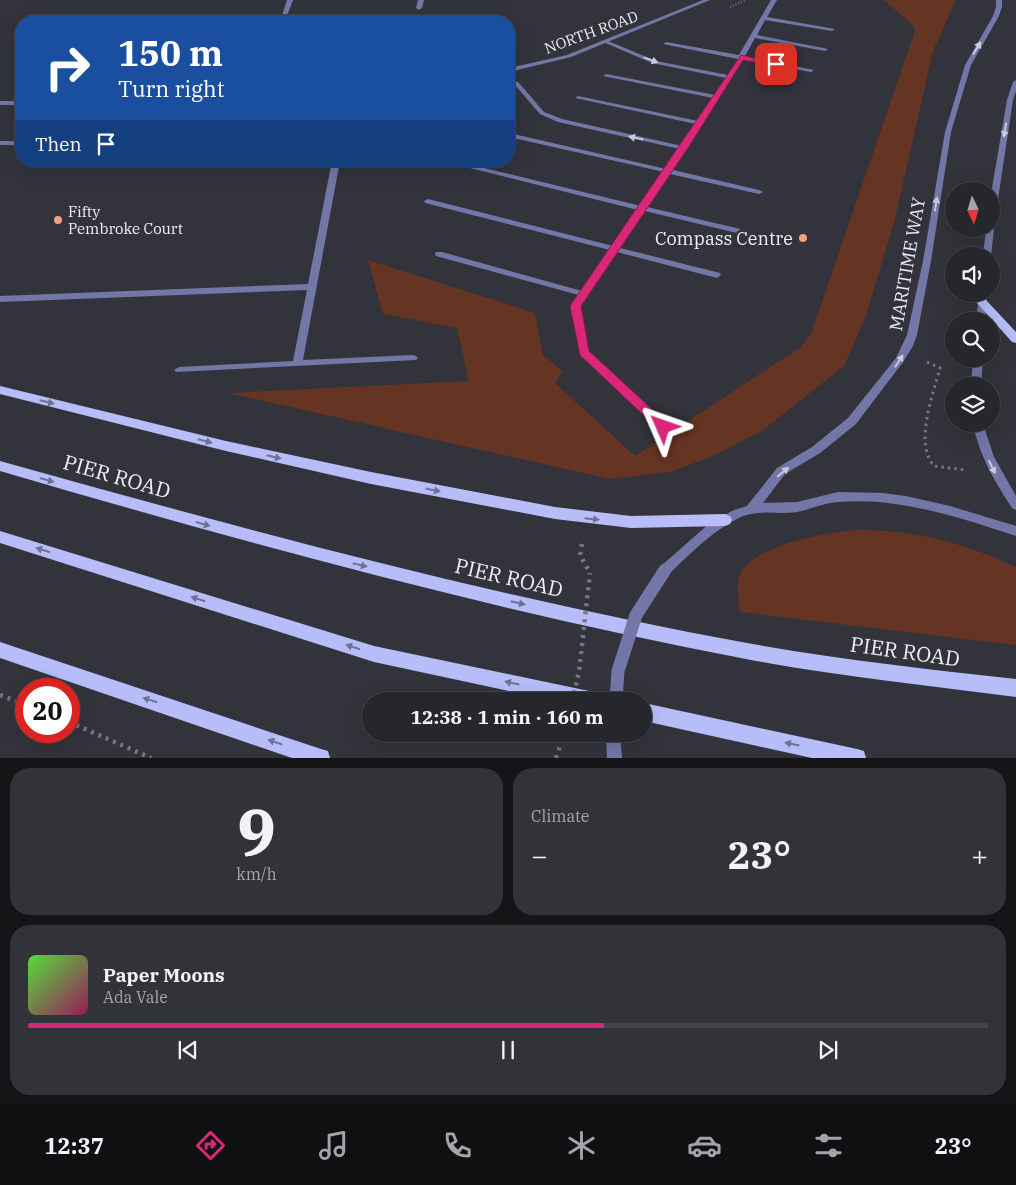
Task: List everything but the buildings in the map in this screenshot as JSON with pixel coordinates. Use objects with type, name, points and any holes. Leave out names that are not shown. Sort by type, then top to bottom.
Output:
[{"type":"main road","points":[[985,302],[1016,339]]},
{"type":"main road","points":[[0,390],[226,446],[342,472],[555,513],[631,522],[725,520]]},
{"type":"main road","name":"PIER ROAD","points":[[0,466],[307,552],[566,614],[748,651],[1016,688]]},
{"type":"main road","points":[[0,537],[374,654],[552,692]]},
{"type":"main road","points":[[0,650],[321,758]]},
{"type":"main road","points":[[652,714],[857,758]]},
{"type":"street","points":[[284,15],[290,0]]},
{"type":"street","points":[[419,8],[420,0]]},
{"type":"street","name":"NORTH ROAD","points":[[515,69],[569,56],[707,0]]},
{"type":"street","points":[[663,427],[584,353],[576,306],[730,77],[774,0]]},
{"type":"street","name":"MARITIME WAY","points":[[751,509],[781,470],[816,450],[852,420],[872,398],[904,353],[912,336],[919,302],[948,132],[968,65],[998,11],[998,0]]},
{"type":"street","points":[[763,18],[832,29]]},
{"type":"street","points":[[753,36],[825,49]]},
{"type":"street","points":[[606,42],[654,62],[730,77]]},
{"type":"street","points":[[666,44],[811,70]]},
{"type":"street","points":[[606,76],[717,97]]},
{"type":"street","points":[[997,182],[1010,100],[1016,82]]},
{"type":"street","points":[[515,83],[542,113],[560,121],[684,148]]},
{"type":"street","points":[[578,98],[700,123]]},
{"type":"street","points":[[0,104],[15,103]]},
{"type":"street","points":[[515,136],[759,192]]},
{"type":"street","points":[[0,143],[15,142]]},
{"type":"street","points":[[297,364],[335,167]]},
{"type":"street","points":[[470,167],[737,231]]},
{"type":"street","points":[[428,201],[717,275]]},
{"type":"street","points":[[440,254],[584,294]]},
{"type":"street","points":[[0,299],[137,296],[312,287]]},
{"type":"street","points":[[179,370],[413,358]]},
{"type":"street","points":[[980,432],[984,450],[995,474],[1016,504]]},
{"type":"street","points":[[617,692],[618,672],[636,615],[665,570],[702,536],[725,520],[751,509],[797,507],[836,497],[886,498],[960,513],[1016,531]]},
{"type":"street","points":[[614,742],[615,758]]},
{"type":"path","points":[[904,353],[940,368],[924,427],[930,464],[995,474]]},
{"type":"path","points":[[574,692],[579,672],[590,573],[580,555]]},
{"type":"path","points":[[0,695],[15,701]]},
{"type":"path","points":[[80,727],[151,758]]},
{"type":"path","points":[[557,756],[561,742]]},
{"type":"shaded area","points":[[884,0],[956,0],[933,51],[895,219],[866,316],[844,366],[763,430],[711,457],[670,472],[610,479],[228,393],[469,381],[457,328],[383,314],[368,260],[535,313],[543,355],[563,372],[555,383],[635,456],[801,347],[811,334],[915,31],[913,25]]},
{"type":"shaded area","points":[[856,530],[897,532],[938,539],[997,558],[1016,567],[1016,645],[740,612],[739,577],[745,566],[757,557],[790,543],[827,534]]},
{"type":"place","name":"Fifty Pembroke Court","points":[[58,220]]},
{"type":"place","name":"Compass Centre","points":[[803,238]]},
{"type":"route","points":[[663,427],[584,353],[576,306],[684,148],[741,57],[776,64]]}]
